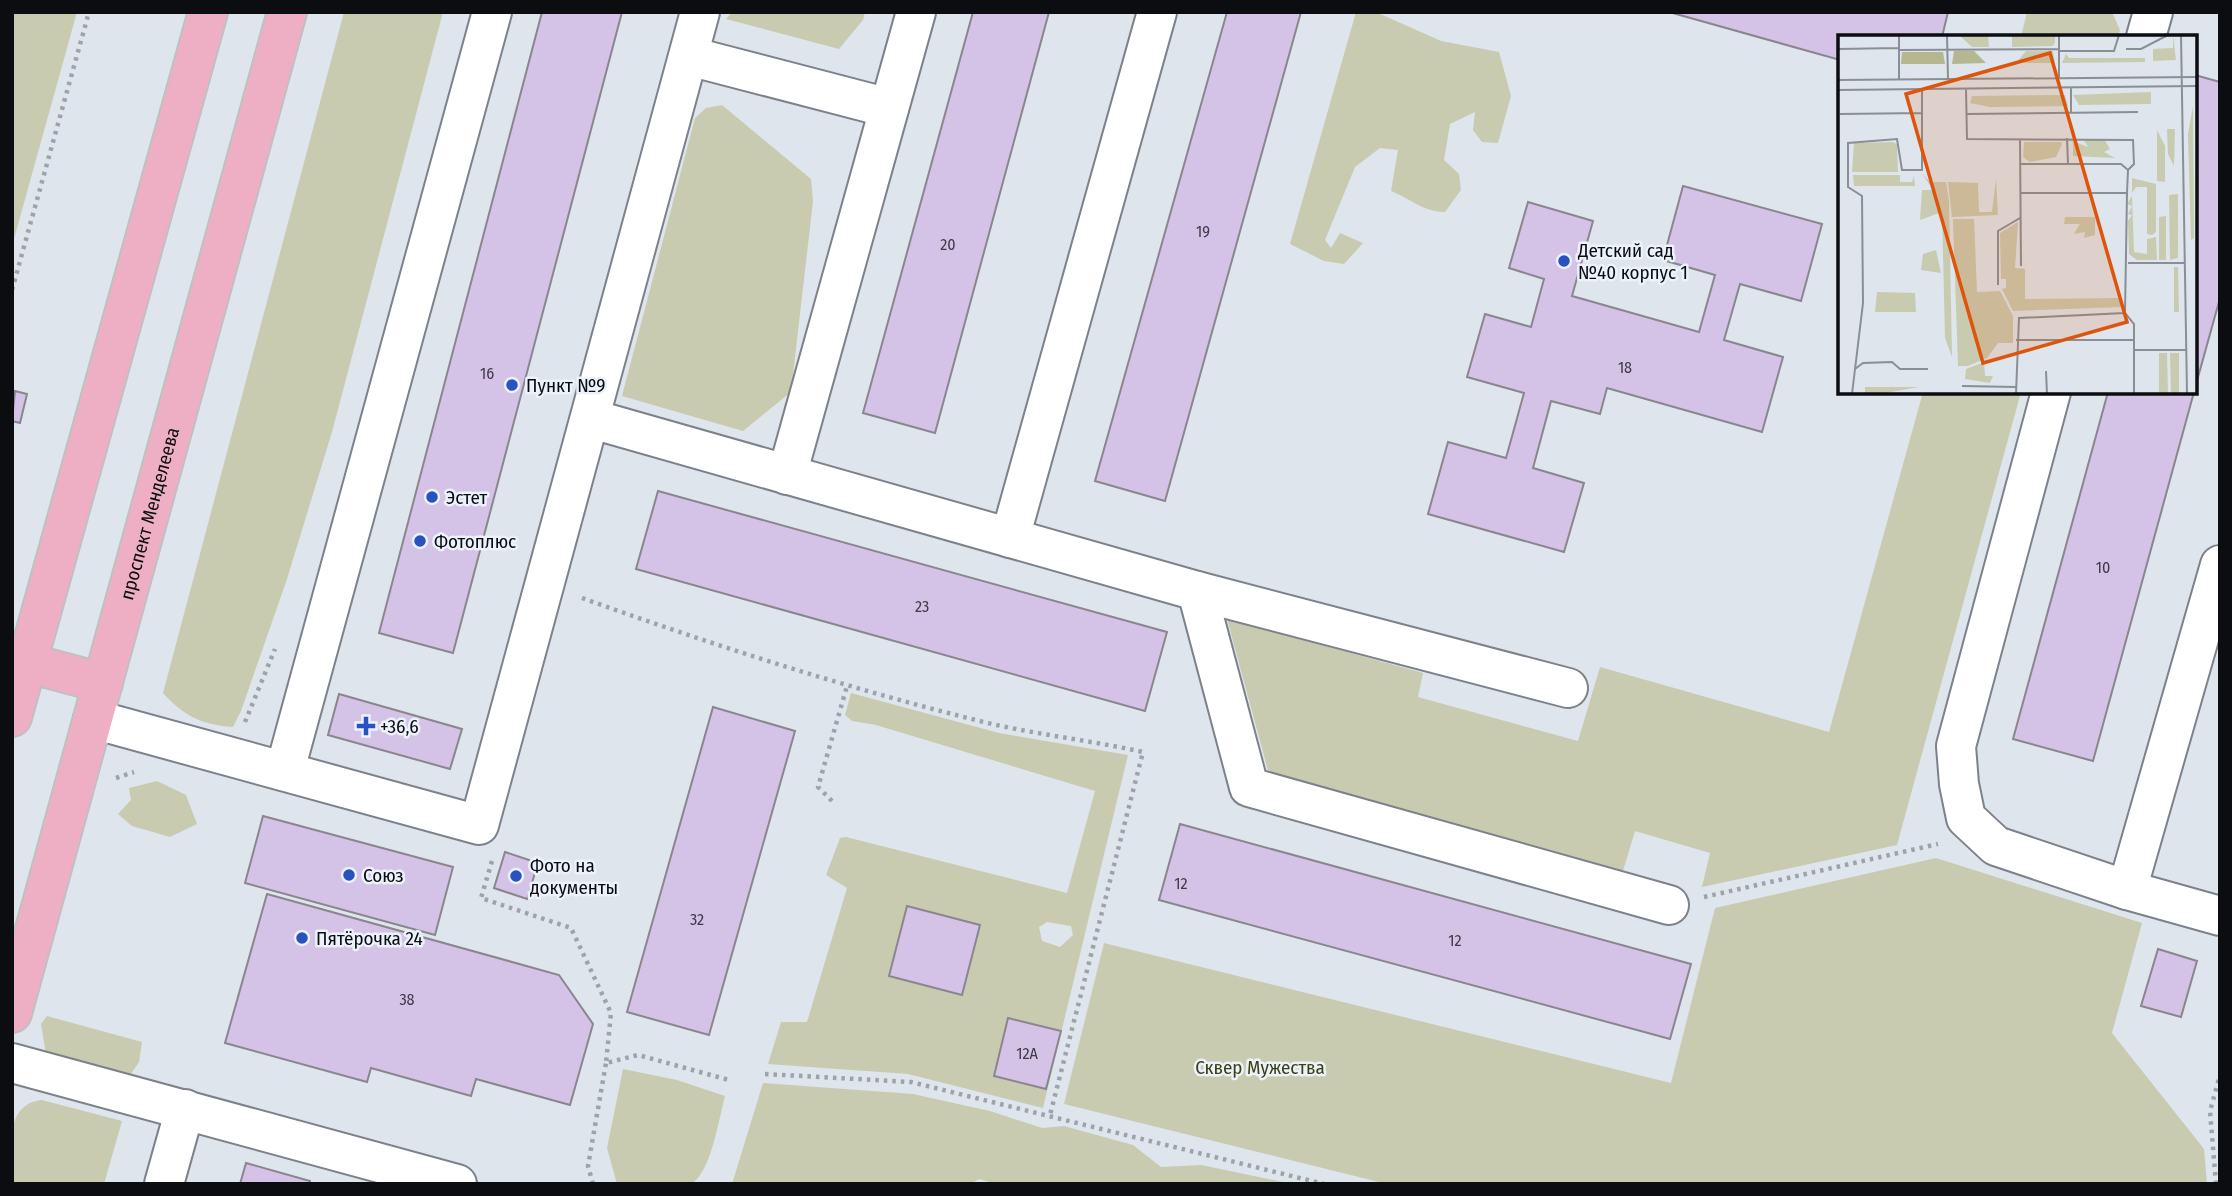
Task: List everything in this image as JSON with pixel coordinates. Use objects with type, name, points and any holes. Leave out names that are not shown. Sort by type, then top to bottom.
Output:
[{"type":"main road","points":[[12,717],[208,12]]},
{"type":"main road","name":"проспект Менделеева","points":[[12,1013],[287,12]]},
{"type":"main road","points":[[28,663],[103,683]]},
{"type":"lane","points":[[285,770],[492,12]]},
{"type":"lane","points":[[93,719],[479,825],[701,12]]},
{"type":"lane","points":[[787,475],[916,12]]},
{"type":"lane","points":[[1010,538],[1157,12]]},
{"type":"lane","points":[[2147,35],[2153,12]]},
{"type":"lane","points":[[689,56],[889,108]]},
{"type":"lane","points":[[2050,394],[1956,746],[1959,785],[1966,818],[1996,846],[2127,890],[2220,916]]},
{"type":"lane","points":[[592,419],[1196,591],[1569,688]]},
{"type":"lane","points":[[2127,890],[2220,565]]},
{"type":"lane","points":[[1196,591],[1249,787],[1669,905]]},
{"type":"lane","points":[[12,1063],[457,1184]]},
{"type":"lane","points":[[164,1184],[185,1109]]},
{"type":"path","points":[[12,290],[89,12]]},
{"type":"path","points":[[546,584],[704,642],[847,686],[994,724],[1143,752],[1050,1115]]},
{"type":"path","points":[[832,801],[818,787],[847,686]]},
{"type":"path","points":[[1669,905],[1983,834]]},
{"type":"path","points":[[494,856],[481,898],[571,928],[611,1013],[606,1063],[588,1166],[593,1184]]},
{"type":"path","points":[[606,1063],[638,1055],[729,1080]]},
{"type":"path","points":[[765,1074],[911,1082],[1324,1184]]},
{"type":"path","points":[[2216,1184],[2210,1111],[2220,1075]]},
{"type":"green space","points":[[12,12],[77,12],[12,246]]},
{"type":"green space","points":[[344,12],[443,12],[332,432],[287,579],[241,711],[233,727],[222,726],[194,718],[178,708],[163,693]]},
{"type":"green space","points":[[732,12],[865,12],[863,20],[839,49],[726,19]]},
{"type":"green space","points":[[1356,12],[1378,13],[1441,41],[1499,52],[1511,96],[1498,143],[1482,142],[1473,130],[1475,112],[1450,124],[1444,160],[1459,174],[1461,190],[1445,212],[1423,207],[1391,191],[1398,150],[1380,148],[1355,167],[1325,240],[1331,248],[1340,233],[1363,243],[1344,264],[1324,261],[1290,244]]},
{"type":"green space","points":[[2027,12],[2112,12],[2120,30],[2119,35],[2021,35]]},
{"type":"green space","points":[[722,105],[811,179],[813,201],[791,392],[743,431],[622,396],[695,118],[706,108]]},
{"type":"green space","points":[[1922,394],[2020,394],[1897,845],[1702,887],[1710,853],[1635,831],[1623,871],[1269,774],[1227,619],[1423,673],[1418,697],[1578,741],[1600,667],[1829,732]]},
{"type":"green space","points":[[851,693],[999,733],[1128,755],[1043,1108],[908,1074],[768,1064],[781,1022],[807,1022],[847,888],[826,875],[840,838],[846,837],[1067,893],[1095,791],[876,725],[852,721],[845,715]],"holes":[[[1047,922],[1071,926],[1073,935],[1060,947],[1042,941],[1039,927]],[[1008,1018],[1061,1031],[1046,1089],[994,1076]]]},
{"type":"green space","points":[[157,781],[186,795],[197,824],[170,837],[132,826],[118,814],[131,800],[129,788]]},
{"type":"green space","name":"Сквер Мужества","points":[[1936,858],[2142,923],[2112,1033],[2204,1149],[2207,1184],[1387,1184],[1064,1104],[1104,943],[1671,1083],[1715,908]]},
{"type":"green space","points":[[47,1016],[142,1042],[139,1062],[130,1075],[46,1054],[41,1024]]},
{"type":"green space","points":[[623,1069],[677,1080],[725,1096],[709,1157],[698,1178],[691,1184],[617,1184],[607,1148]]},
{"type":"green space","points":[[763,1083],[913,1094],[990,1111],[1042,1128],[1064,1126],[1133,1145],[1161,1167],[1201,1165],[1293,1184],[996,1184],[979,1179],[970,1184],[732,1184]]},
{"type":"green space","points":[[42,1100],[122,1121],[104,1184],[12,1184],[11,1145],[15,1120],[20,1111],[29,1104]]},
{"type":"building","points":[[542,12],[622,12],[453,653],[379,633]]},
{"type":"building","points":[[973,12],[1049,12],[935,433],[863,413]]},
{"type":"building","points":[[1227,12],[1301,12],[1165,501],[1095,481]]},
{"type":"building","points":[[1669,12],[1948,12],[1942,35],[1838,35],[1838,59]]},
{"type":"building","points":[[2197,76],[2220,82],[2220,298],[2197,381]]},
{"type":"building","points":[[1683,186],[1822,224],[1801,301],[1740,284],[1724,340],[1783,357],[1762,432],[1607,388],[1600,414],[1551,401],[1533,468],[1584,483],[1564,552],[1428,514],[1448,442],[1506,458],[1524,393],[1467,377],[1485,314],[1531,327],[1544,279],[1509,268],[1528,202],[1593,221],[1572,296],[1699,332],[1715,275],[1663,260]]},
{"type":"building","points":[[15,391],[27,394],[20,423],[12,421]]},
{"type":"building","points":[[2107,394],[2193,394],[2093,761],[2013,739]]},
{"type":"building","points":[[658,491],[1167,632],[1145,711],[636,569]]},
{"type":"building","points":[[339,694],[462,729],[450,769],[328,735]]},
{"type":"building","points":[[713,707],[795,731],[709,1035],[627,1012]]},
{"type":"building","name":"Союз","points":[[263,816],[453,867],[435,935],[245,883]]},
{"type":"building","points":[[1180,824],[1691,964],[1670,1039],[1159,900]]},
{"type":"building","name":"Фото на документы","points":[[505,852],[538,863],[527,899],[494,888]]},
{"type":"building","points":[[267,894],[559,975],[593,1024],[570,1105],[476,1079],[471,1096],[371,1068],[367,1082],[225,1043]]},
{"type":"building","points":[[907,906],[980,925],[962,995],[889,976]]},
{"type":"building","points":[[2158,949],[2197,961],[2181,1017],[2141,1006]]},
{"type":"building","points":[[1008,1018],[1061,1031],[1046,1089],[994,1076]]},
{"type":"building","points":[[246,1163],[310,1181],[310,1184],[240,1184]]},
{"type":"place","name":"Детский сад №40 корпус 1","points":[[1564,261]]},
{"type":"place","name":"Пункт №9","points":[[512,385]]},
{"type":"place","name":"Эстет","points":[[432,497]]},
{"type":"place","name":"Фотоплюс","points":[[420,541]]},
{"type":"place","name":"+36,6","points":[[366,726]]},
{"type":"place","name":"Союз","points":[[349,875]]},
{"type":"place","name":"Фото на документы","points":[[516,876]]},
{"type":"place","name":"Пятёрочка 24","points":[[302,938]]}]
